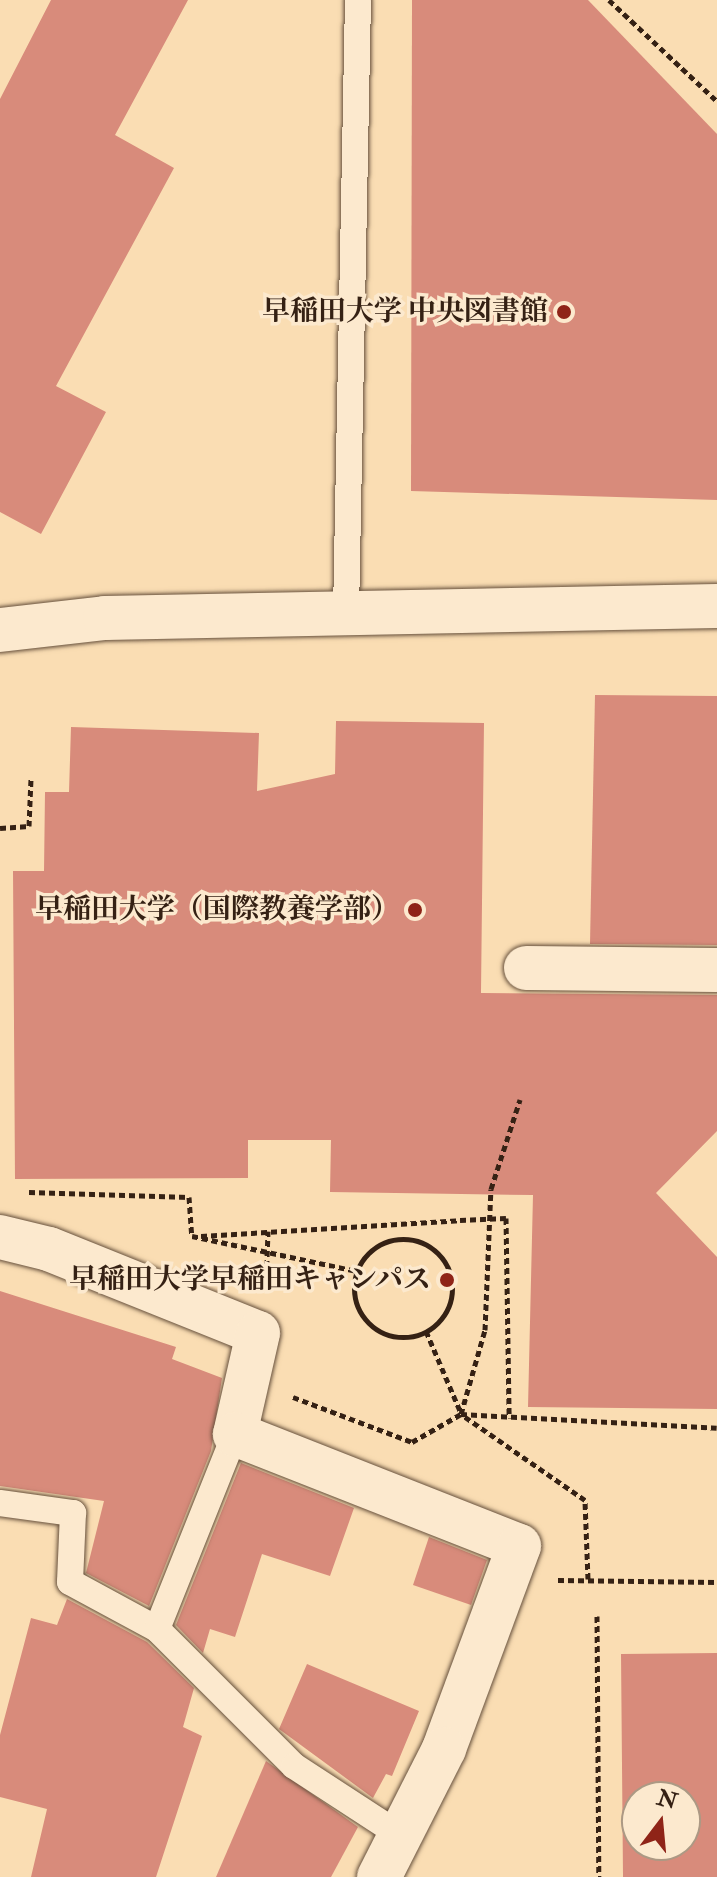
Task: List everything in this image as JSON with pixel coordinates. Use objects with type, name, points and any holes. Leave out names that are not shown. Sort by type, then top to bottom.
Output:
[{"type":"street","points":[[0,630],[105,618],[717,606]]},
{"type":"street","points":[[526,968],[717,970]]},
{"type":"street","points":[[0,1237],[49,1249],[258,1333],[235,1434],[519,1546],[444,1749],[379,1877]]},
{"type":"lane","points":[[346,613],[358,0]]},
{"type":"lane","points":[[157,1629],[235,1434]]},
{"type":"lane","points":[[0,1503],[73,1513],[70,1582],[157,1629],[294,1766],[400,1835]]},
{"type":"path","points":[[609,0],[717,101]]},
{"type":"path","points":[[0,828],[29,826],[31,778]]},
{"type":"path","points":[[461,1414],[485,1330],[491,1189],[520,1100]]},
{"type":"path","points":[[16,1192],[189,1197],[192,1236]]},
{"type":"path","points":[[192,1236],[506,1218],[509,1418]]},
{"type":"path","points":[[398,1224],[400,1238]]},
{"type":"path","points":[[192,1236],[357,1271]]},
{"type":"path","points":[[400,1238],[432,1247],[451,1274],[448,1307],[426,1331],[395,1337],[367,1322],[354,1294],[357,1271],[370,1251],[400,1238]]},
{"type":"path","points":[[426,1331],[461,1414],[585,1500],[588,1579]]},
{"type":"path","points":[[293,1386],[293,1399],[412,1442],[461,1414],[717,1428]]},
{"type":"path","points":[[505,1583],[588,1579],[717,1582]]},
{"type":"path","points":[[597,1616],[599,1877]]},
{"type":"building","points":[[51,0],[188,0],[115,135],[174,168],[56,386],[106,412],[41,534],[0,512],[0,99]]},
{"type":"building","name":"早稲田大学 中央図書館","points":[[412,0],[588,0],[717,134],[717,500],[411,491]]},
{"type":"building","points":[[595,695],[717,696],[717,945],[590,944]]},
{"type":"building","points":[[336,721],[484,723],[481,993],[717,995],[717,1131],[656,1193],[717,1257],[717,1409],[528,1407],[533,1195],[330,1192],[331,1140],[248,1140],[248,1178],[15,1179],[13,871],[44,871],[45,792],[69,792],[71,727],[259,733],[257,791],[335,774]]},
{"type":"building","points":[[0,1291],[176,1347],[172,1359],[222,1378],[211,1451],[149,1606],[86,1573],[104,1501],[0,1486]]},
{"type":"building","points":[[241,1463],[354,1508],[330,1576],[262,1554],[235,1637],[210,1629],[203,1653],[176,1625]]},
{"type":"building","points":[[429,1537],[487,1560],[471,1605],[413,1585]]},
{"type":"building","points":[[67,1599],[147,1642],[194,1688],[183,1727],[202,1736],[156,1877],[31,1877],[47,1809],[0,1797],[0,1735],[31,1618],[57,1625]]},
{"type":"building","points":[[717,1653],[717,1877],[623,1877],[623,1861],[701,1861],[701,1781],[622,1781],[621,1654]]},
{"type":"building","points":[[307,1664],[419,1711],[392,1776],[386,1774],[373,1798],[279,1729]]},
{"type":"building","points":[[266,1761],[358,1827],[331,1877],[216,1877]]},
{"type":"place","name":"早稲田大学 中央図書館","points":[[564,312]]},
{"type":"place","name":"早稲田大学（国際教養学部）","points":[[415,910]]},
{"type":"place","name":"早稲田大学早稲田キャンパス","points":[[447,1280]]}]
